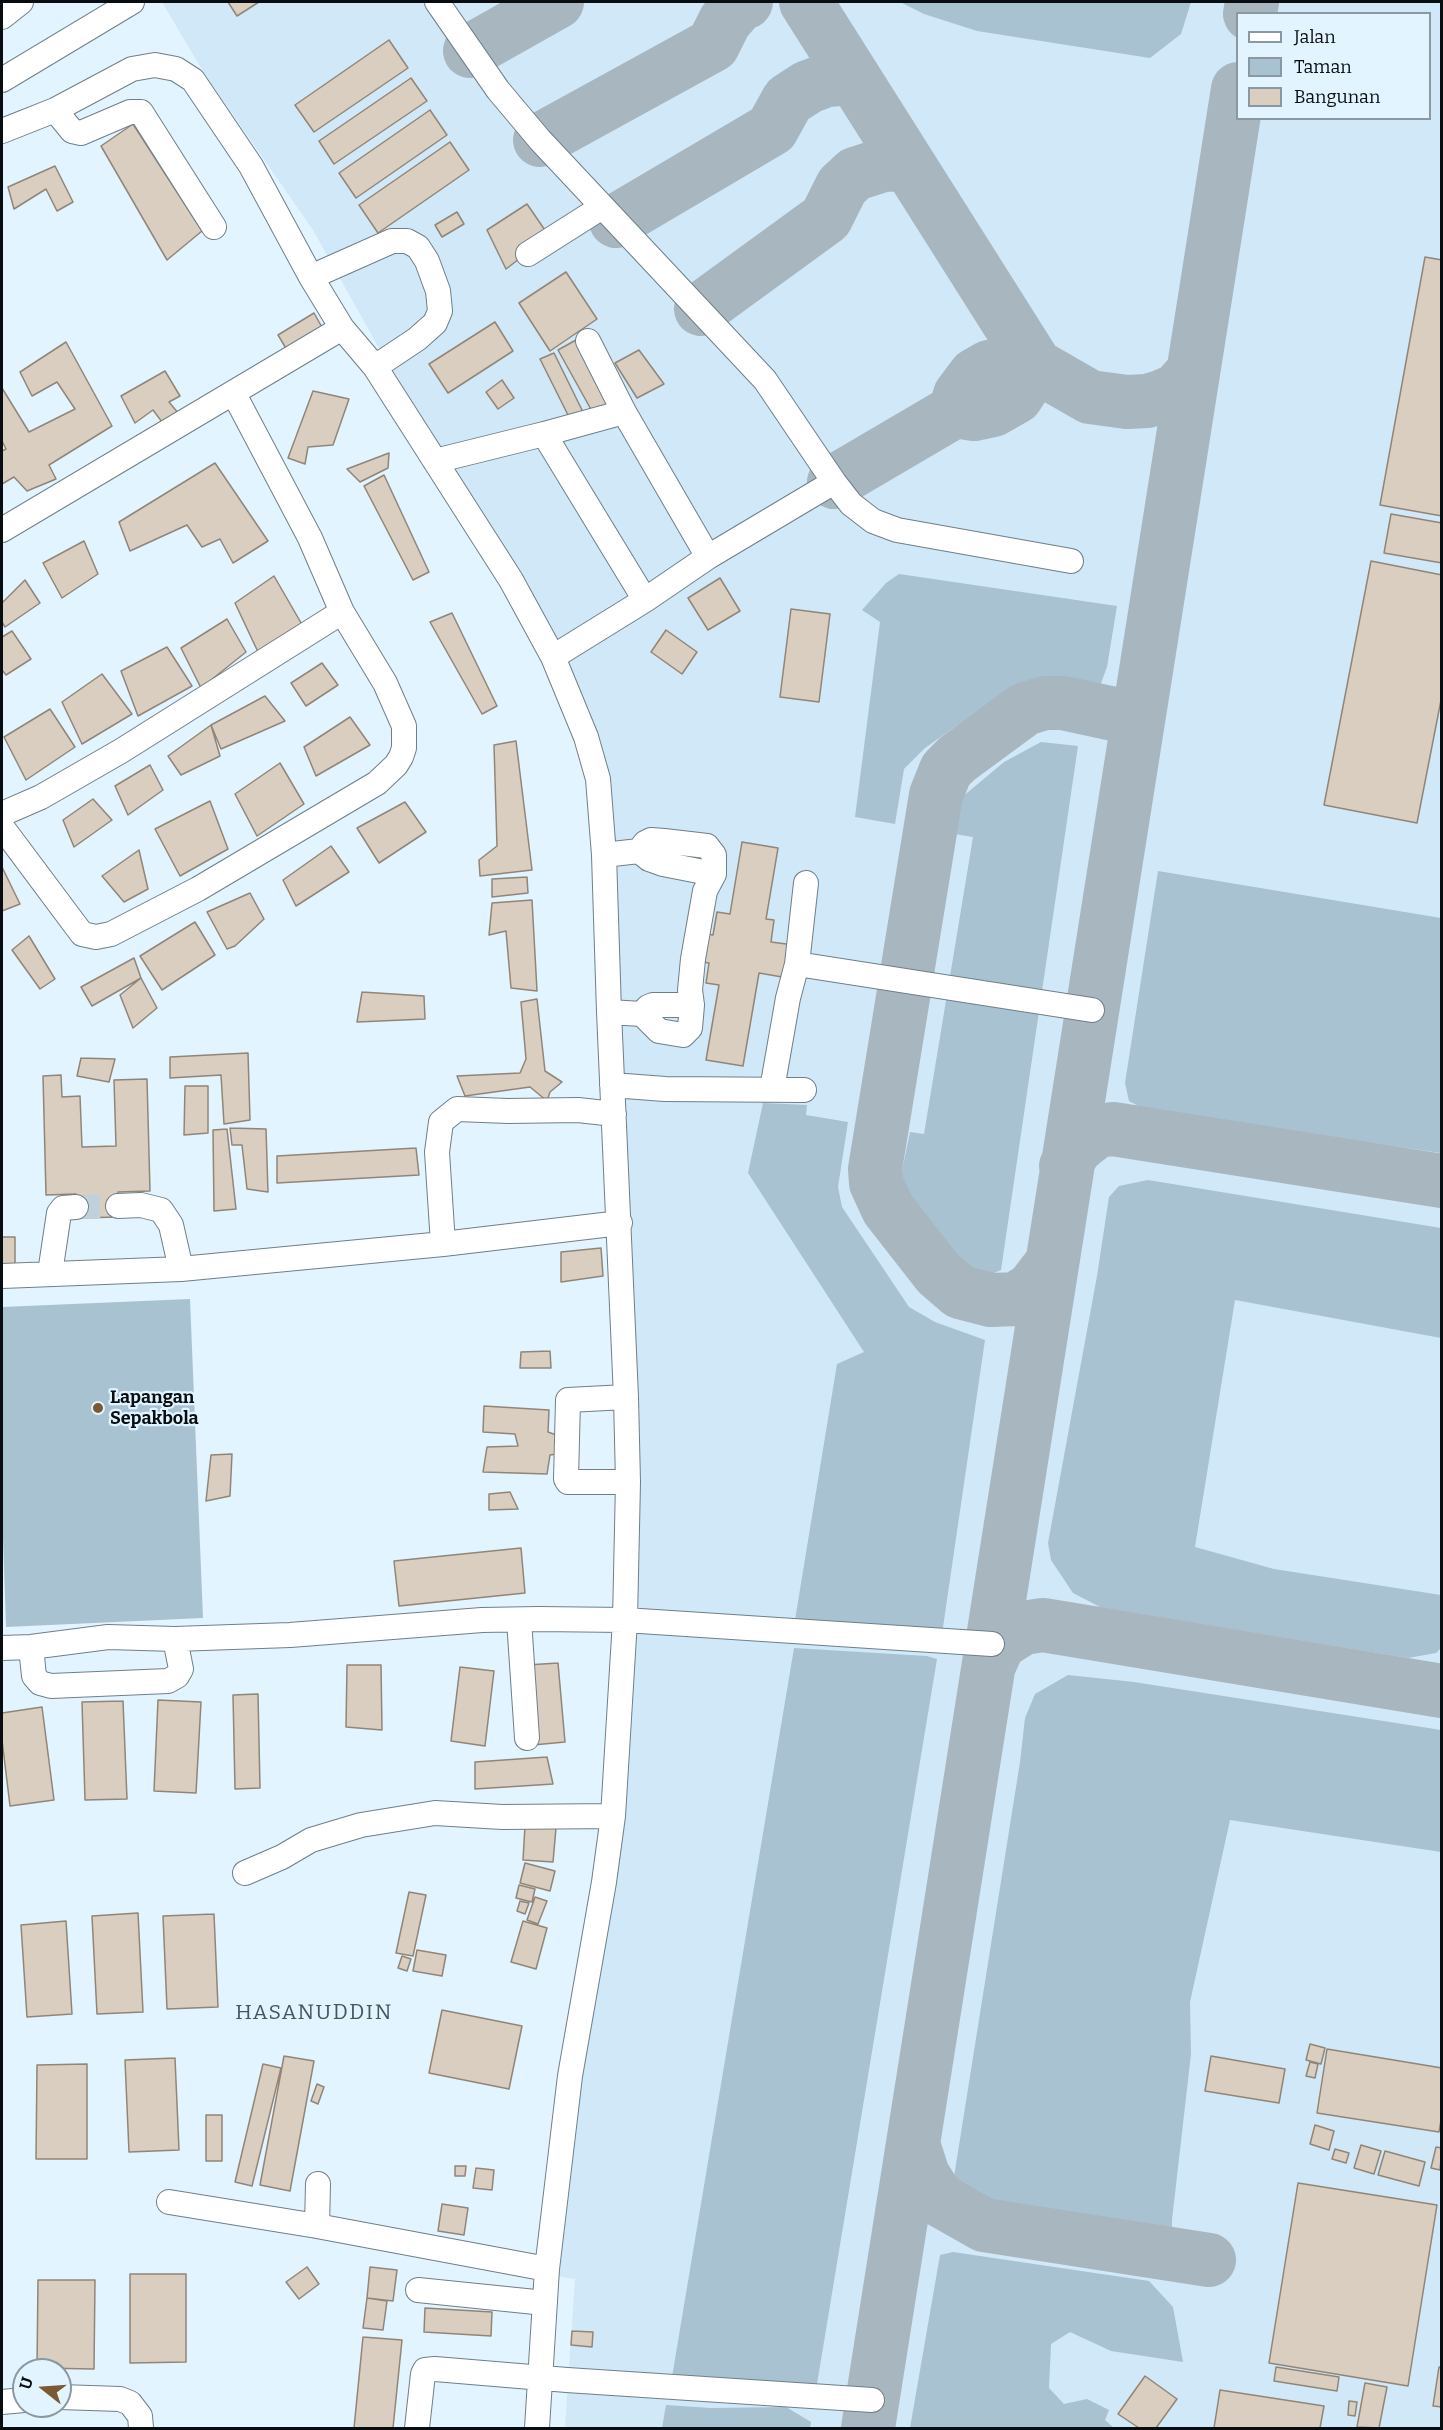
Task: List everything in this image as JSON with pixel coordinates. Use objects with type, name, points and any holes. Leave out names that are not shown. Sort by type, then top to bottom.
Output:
[{"type":"lane","points":[[2,16],[21,2]]},
{"type":"lane","points":[[2,80],[132,2]]},
{"type":"lane","points":[[437,2],[498,90],[570,174],[701,309],[765,380],[834,482],[852,504],[873,521],[897,530],[1071,561]]},
{"type":"lane","points":[[2,131],[55,110],[132,69],[155,65],[176,69],[193,80],[250,166],[310,277],[342,328],[375,367],[511,580],[552,657],[586,738],[598,779],[604,855],[626,1397],[628,1482],[625,1620],[613,1815],[570,2076],[546,2268],[537,2428]]},
{"type":"lane","points":[[55,110],[72,131],[81,134],[130,112],[141,112],[214,227]]},
{"type":"lane","points":[[528,254],[602,207]]},
{"type":"lane","points":[[310,277],[392,241],[407,241],[418,247],[427,261],[438,291],[440,311],[435,322],[417,339],[375,367]]},
{"type":"lane","points":[[2,530],[342,328]]},
{"type":"lane","points":[[588,340],[624,412],[708,557]]},
{"type":"lane","points":[[2,827],[82,934],[96,937],[111,934],[198,889],[377,783],[401,757],[405,748],[404,726],[385,683],[342,612],[310,538],[234,394]]},
{"type":"lane","points":[[435,461],[624,412]]},
{"type":"lane","points":[[544,434],[645,600]]},
{"type":"lane","points":[[552,657],[645,600],[708,557],[834,482]]},
{"type":"lane","points":[[2,814],[41,797],[121,751],[342,612]]},
{"type":"lane","points":[[604,855],[639,851],[645,843],[651,840],[707,846],[714,855],[714,874],[705,891],[693,958],[690,990],[692,1005],[653,1005],[642,1014],[609,1011]]},
{"type":"lane","points":[[772,1089],[788,998],[797,964],[806,883]]},
{"type":"lane","points":[[797,964],[1092,1010]]},
{"type":"lane","points":[[612,1085],[664,1089],[804,1090]]},
{"type":"lane","points":[[443,1244],[437,1152],[441,1122],[457,1109],[578,1110],[614,1114]]},
{"type":"lane","points":[[118,1206],[141,1205],[161,1210],[171,1225],[181,1269]]},
{"type":"lane","points":[[50,1273],[59,1213],[63,1208],[76,1207]]},
{"type":"lane","points":[[2,1276],[181,1269],[443,1244],[620,1223]]},
{"type":"lane","points":[[626,1397],[568,1400],[566,1479],[568,1482],[628,1482]]},
{"type":"lane","points":[[519,1620],[527,1738]]},
{"type":"lane","points":[[2,1648],[31,1647],[108,1637],[175,1639],[290,1635],[372,1627],[519,1620],[625,1620],[992,1644]]},
{"type":"lane","points":[[31,1647],[34,1676],[40,1683],[51,1686],[168,1681],[177,1676],[181,1669],[175,1639]]},
{"type":"lane","points":[[245,1873],[282,1857],[311,1840],[361,1825],[435,1813],[502,1817],[613,1815]]},
{"type":"lane","points":[[317,2226],[318,2184]]},
{"type":"lane","points":[[169,2202],[317,2226],[546,2268]]},
{"type":"lane","points":[[418,2290],[545,2303]]},
{"type":"lane","points":[[417,2428],[423,2374],[425,2370],[435,2369],[872,2400]]},
{"type":"lane","points":[[72,2397],[120,2399],[130,2403],[140,2416],[141,2428]]},
{"type":"shaded area","points":[[162,2],[1441,2],[1441,2428],[565,2428],[575,2279],[557,2276],[564,2162],[620,1805],[611,804],[590,711],[522,579],[400,386],[313,230],[204,73]]},
{"type":"green space","points":[[900,2],[1191,2],[1181,34],[1150,58],[977,31],[924,14]]},
{"type":"green space","points":[[899,574],[1117,606],[1107,667],[1100,686],[1088,688],[1031,681],[1012,687],[925,748],[904,769],[895,824],[855,817],[880,622],[862,610],[886,583]]},
{"type":"green space","points":[[1041,742],[1078,746],[1001,1270],[987,1276],[967,1268],[933,1237],[897,1195],[910,1132],[924,1134],[973,837],[954,834],[961,798],[1004,762]]},
{"type":"green space","points":[[1158,871],[1441,918],[1441,1153],[1146,1110],[1129,1101],[1125,1083]]},
{"type":"green space","points":[[763,1103],[807,1105],[806,1115],[848,1122],[838,1187],[842,1207],[909,1307],[935,1322],[985,1340],[942,1634],[794,1626],[837,1364],[864,1352],[748,1173]]},
{"type":"green space","points":[[1148,1180],[1441,1228],[1441,1338],[1235,1300],[1195,1547],[1274,1569],[1441,1595],[1441,1648],[1436,1653],[1408,1658],[1102,1608],[1073,1593],[1051,1560],[1048,1543],[1097,1276],[1109,1197],[1119,1186]]},
{"type":"green space","name":"Lapangan Sepakbola","points":[[190,1299],[203,1618],[6,1627],[2,1509],[2,1307]]},
{"type":"green space","points":[[794,1648],[927,1656],[937,1659],[817,2384],[672,2377]]},
{"type":"green space","points":[[1068,1675],[1134,1682],[1441,1730],[1441,1852],[1230,1820],[1190,2002],[1191,2054],[1172,2220],[1172,2238],[1165,2242],[999,2215],[979,2206],[953,2183],[1025,1718],[1035,1694]]},
{"type":"green space","points":[[953,2252],[1149,2281],[1173,2307],[1183,2362],[1111,2351],[1070,2332],[1051,2344],[1049,2388],[1064,2404],[1087,2399],[1109,2410],[1105,2420],[1114,2428],[910,2428],[940,2255]]},
{"type":"green space","points":[[666,2405],[711,2408],[786,2407],[811,2422],[810,2428],[662,2428]]},
{"type":"building","points":[[228,2],[259,2],[237,16]]},
{"type":"building","points":[[389,40],[408,68],[314,132],[295,105]]},
{"type":"building","points":[[411,78],[427,101],[334,164],[319,141]]},
{"type":"building","points":[[430,110],[447,135],[356,198],[339,173]]},
{"type":"building","points":[[133,124],[202,231],[167,260],[101,146]]},
{"type":"building","points":[[450,142],[469,170],[378,233],[359,205]]},
{"type":"building","points":[[55,166],[73,202],[57,211],[46,189],[14,209],[8,187]]},
{"type":"building","points":[[527,204],[549,236],[506,269],[487,230]]},
{"type":"building","points":[[457,212],[464,224],[442,237],[435,225]]},
{"type":"building","points":[[1425,257],[1442,260],[1442,516],[1380,505]]},
{"type":"building","points":[[566,272],[597,319],[550,351],[519,303]]},
{"type":"building","points":[[314,313],[323,329],[287,350],[278,335]]},
{"type":"building","points":[[495,322],[513,351],[448,393],[429,364]]},
{"type":"building","points":[[576,340],[610,404],[593,413],[558,350]]},
{"type":"building","points":[[66,342],[112,426],[49,465],[56,479],[27,491],[14,477],[2,484],[2,451],[6,449],[2,441],[2,388],[29,432],[75,409],[57,382],[32,396],[20,372]]},
{"type":"building","points":[[639,350],[664,384],[637,398],[615,363]]},
{"type":"building","points":[[554,353],[583,412],[570,419],[540,359]]},
{"type":"building","points":[[165,371],[180,396],[169,402],[179,414],[165,426],[153,410],[135,423],[121,396]]},
{"type":"building","points":[[502,380],[514,398],[498,409],[486,392]]},
{"type":"building","points":[[313,391],[349,399],[333,445],[308,447],[305,464],[288,458]]},
{"type":"building","points":[[389,453],[388,468],[360,482],[347,469]]},
{"type":"building","points":[[215,463],[268,541],[233,563],[220,539],[202,547],[187,525],[130,551],[119,522]]},
{"type":"building","points":[[384,475],[429,572],[413,580],[364,486]]},
{"type":"building","points":[[1391,514],[1442,523],[1442,563],[1384,553]]},
{"type":"building","points":[[84,541],[98,574],[62,598],[43,563]]},
{"type":"building","points":[[1371,561],[1442,575],[1442,695],[1417,823],[1324,805]]},
{"type":"building","points":[[274,576],[304,628],[258,652],[235,603]]},
{"type":"building","points":[[720,578],[740,611],[708,630],[688,598]]},
{"type":"building","points":[[25,580],[40,603],[5,627],[2,622],[2,603]]},
{"type":"building","points":[[791,609],[830,614],[819,702],[780,697]]},
{"type":"building","points":[[452,613],[497,706],[482,714],[430,622]]},
{"type":"building","points":[[227,619],[246,652],[201,688],[181,648]]},
{"type":"building","points":[[666,630],[697,652],[682,674],[651,652]]},
{"type":"building","points":[[12,631],[31,659],[6,675],[2,670],[2,637]]},
{"type":"building","points":[[167,647],[192,686],[138,716],[121,671]]},
{"type":"building","points":[[322,663],[338,685],[306,706],[291,683]]},
{"type":"building","points":[[102,674],[132,714],[82,744],[62,702]]},
{"type":"building","points":[[265,696],[285,721],[221,749],[211,725]]},
{"type":"building","points":[[50,709],[75,747],[26,780],[4,737]]},
{"type":"building","points":[[350,717],[370,745],[316,776],[304,747]]},
{"type":"building","points":[[211,725],[220,756],[181,775],[168,756]]},
{"type":"building","points":[[516,741],[532,870],[480,876],[479,860],[497,846],[494,745]]},
{"type":"building","points":[[280,763],[304,804],[257,836],[235,794]]},
{"type":"building","points":[[150,765],[163,790],[128,815],[115,786]]},
{"type":"building","points":[[93,799],[112,820],[74,847],[63,820]]},
{"type":"building","points":[[210,801],[228,849],[180,876],[155,829]]},
{"type":"building","points":[[405,802],[426,832],[379,863],[357,828]]},
{"type":"building","points":[[742,842],[778,848],[766,919],[774,920],[771,942],[794,945],[788,978],[759,973],[743,1066],[706,1060],[719,985],[706,983],[709,963],[696,961],[701,933],[713,935],[717,912],[730,914]]},
{"type":"building","points":[[331,846],[349,872],[296,906],[283,880]]},
{"type":"building","points":[[139,850],[148,889],[124,902],[102,876]]},
{"type":"building","points":[[2,867],[20,904],[2,911]]},
{"type":"building","points":[[527,877],[528,893],[492,897],[492,879]]},
{"type":"building","points":[[250,893],[264,919],[235,946],[227,949],[207,912]]},
{"type":"building","points":[[532,900],[537,991],[511,988],[506,931],[489,935],[492,903]]},
{"type":"building","points":[[195,922],[215,955],[162,990],[140,956]]},
{"type":"building","points":[[29,936],[55,979],[40,989],[12,950]]},
{"type":"building","points":[[134,958],[141,978],[92,1006],[81,987]]},
{"type":"building","points":[[141,978],[157,1008],[133,1028],[120,995]]},
{"type":"building","points":[[362,992],[424,996],[425,1019],[357,1022]]},
{"type":"building","points":[[537,999],[545,1071],[562,1082],[550,1092],[547,1101],[530,1087],[465,1096],[457,1076],[520,1073],[526,1059],[521,1002]]},
{"type":"building","points":[[248,1053],[250,1120],[224,1124],[221,1075],[170,1078],[170,1057]]},
{"type":"building","points":[[81,1058],[115,1059],[109,1082],[77,1076]]},
{"type":"building","points":[[61,1075],[62,1097],[80,1096],[82,1147],[116,1146],[114,1080],[147,1079],[150,1191],[118,1192],[119,1217],[77,1218],[76,1194],[46,1195],[43,1076]]},
{"type":"building","points":[[185,1086],[208,1086],[208,1133],[184,1135]]},
{"type":"building","points":[[230,1128],[266,1129],[268,1192],[247,1189],[242,1145],[232,1145]]},
{"type":"building","points":[[227,1129],[236,1209],[214,1211],[213,1130]]},
{"type":"building","points":[[416,1148],[419,1175],[277,1183],[277,1156]]},
{"type":"building","points":[[2,1237],[15,1237],[15,1264],[2,1264]]},
{"type":"building","points":[[601,1248],[603,1276],[561,1282],[561,1252]]},
{"type":"building","points":[[550,1351],[551,1368],[520,1368],[521,1352]]},
{"type":"building","points":[[484,1406],[549,1410],[548,1432],[565,1438],[564,1453],[550,1455],[547,1474],[483,1472],[487,1447],[518,1446],[515,1434],[483,1432]]},
{"type":"building","points":[[232,1454],[230,1496],[206,1501],[211,1455]]},
{"type":"building","points":[[510,1492],[518,1509],[489,1510],[489,1494]]},
{"type":"building","points":[[521,1548],[525,1593],[399,1606],[394,1561]]},
{"type":"building","points":[[558,1663],[565,1742],[533,1745],[527,1665]]},
{"type":"building","points":[[347,1665],[381,1665],[382,1730],[346,1727]]},
{"type":"building","points":[[460,1667],[494,1671],[485,1746],[451,1741]]},
{"type":"building","points":[[258,1694],[260,1788],[235,1789],[233,1695]]},
{"type":"building","points":[[158,1700],[201,1702],[196,1793],[154,1791]]},
{"type":"building","points":[[123,1701],[127,1799],[85,1800],[82,1702]]},
{"type":"building","points":[[42,1707],[54,1800],[10,1806],[2,1740],[2,1713]]},
{"type":"building","points":[[547,1757],[553,1784],[475,1789],[475,1762]]},
{"type":"building","points":[[525,1826],[556,1828],[553,1862],[523,1860]]},
{"type":"building","points":[[525,1863],[555,1871],[550,1891],[520,1883]]},
{"type":"building","points":[[519,1885],[535,1889],[532,1902],[516,1898]]},
{"type":"building","points":[[409,1892],[426,1895],[413,1956],[396,1953]]},
{"type":"building","points":[[535,1897],[547,1901],[538,1924],[527,1920]]},
{"type":"building","points":[[520,1901],[529,1903],[525,1914],[517,1911]]},
{"type":"building","points":[[138,1913],[143,2012],[97,2014],[92,1916]]},
{"type":"building","points":[[214,1914],[218,2007],[167,2009],[163,1916]]},
{"type":"building","points":[[66,1921],[72,2014],[27,2017],[21,1925]]},
{"type":"building","points":[[523,1921],[547,1928],[536,1969],[511,1962]]},
{"type":"building","points":[[417,1950],[446,1955],[442,1976],[413,1971]]},
{"type":"building","points":[[402,1956],[411,1959],[407,1971],[398,1968]]},
{"type":"building","points":[[442,2010],[522,2026],[509,2089],[429,2073]]},
{"type":"building","points":[[1310,2044],[1325,2048],[1321,2064],[1306,2060]]},
{"type":"building","points":[[1327,2049],[1442,2068],[1442,2114],[1439,2132],[1317,2113]]},
{"type":"building","points":[[284,2056],[314,2061],[290,2191],[260,2185]]},
{"type":"building","points":[[1211,2056],[1285,2069],[1279,2103],[1205,2091]]},
{"type":"building","points":[[175,2058],[179,2150],[129,2152],[125,2060]]},
{"type":"building","points":[[1310,2062],[1318,2064],[1315,2078],[1306,2076]]},
{"type":"building","points":[[87,2064],[87,2159],[36,2159],[37,2065]]},
{"type":"building","points":[[263,2064],[281,2068],[252,2186],[235,2182]]},
{"type":"building","points":[[317,2084],[324,2087],[318,2104],[311,2101]]},
{"type":"building","points":[[206,2115],[222,2115],[222,2161],[206,2161]]},
{"type":"building","points":[[1315,2125],[1334,2131],[1329,2150],[1310,2144]]},
{"type":"building","points":[[1361,2145],[1381,2151],[1374,2174],[1354,2168]]},
{"type":"building","points":[[1436,2147],[1442,2148],[1440,2170],[1431,2168]]},
{"type":"building","points":[[1335,2149],[1349,2153],[1346,2163],[1332,2159]]},
{"type":"building","points":[[1385,2151],[1425,2162],[1419,2186],[1378,2175]]},
{"type":"building","points":[[455,2166],[466,2166],[465,2176],[455,2176]]},
{"type":"building","points":[[476,2168],[494,2170],[492,2190],[473,2188]]},
{"type":"building","points":[[1298,2183],[1437,2205],[1408,2386],[1269,2363]]},
{"type":"building","points":[[442,2204],[468,2208],[464,2235],[438,2231]]},
{"type":"building","points":[[307,2267],[319,2284],[299,2299],[286,2282]]},
{"type":"building","points":[[370,2267],[397,2270],[393,2301],[367,2298]]},
{"type":"building","points":[[130,2274],[186,2274],[186,2362],[130,2363]]},
{"type":"building","points":[[38,2280],[95,2280],[94,2369],[72,2369],[72,2358],[37,2358]]},
{"type":"building","points":[[367,2298],[387,2301],[383,2330],[363,2328]]},
{"type":"building","points":[[425,2308],[492,2312],[491,2336],[424,2332]]},
{"type":"building","points":[[572,2331],[593,2332],[592,2347],[571,2345]]},
{"type":"building","points":[[363,2337],[402,2340],[393,2428],[354,2428]]},
{"type":"building","points":[[1276,2367],[1339,2377],[1337,2391],[1274,2381]]},
{"type":"building","points":[[1439,2367],[1442,2368],[1442,2407],[1433,2406]]},
{"type":"building","points":[[1145,2376],[1177,2399],[1156,2428],[1139,2428],[1118,2414]]},
{"type":"building","points":[[1365,2383],[1387,2387],[1379,2428],[1357,2427]]},
{"type":"building","points":[[1220,2390],[1324,2406],[1320,2428],[1214,2428]]},
{"type":"building","points":[[1349,2401],[1357,2402],[1355,2416],[1348,2415]]},
{"type":"taxiway","points":[[470,51],[557,2]]},
{"type":"taxiway","points":[[540,140],[713,45],[725,21],[740,4],[746,2]]},
{"type":"taxiway","points":[[806,2],[1036,366],[1014,363],[989,367],[975,375],[960,395],[955,411],[834,482]]},
{"type":"taxiway","points":[[1250,12],[1252,2]]},
{"type":"taxiway","points":[[616,221],[772,129],[788,100],[808,87],[827,80],[854,78]]},
{"type":"taxiway","points":[[868,2428],[1236,102]]},
{"type":"taxiway","points":[[701,309],[826,218],[842,186],[855,174],[883,165],[908,164]]},
{"type":"taxiway","points":[[955,411],[974,414],[993,410],[1016,397],[1036,366],[1090,397],[1127,402],[1147,401],[1177,390],[1192,373]]},
{"type":"taxiway","points":[[1052,1263],[1032,1289],[1016,1299],[991,1300],[960,1292],[938,1273],[888,1209],[876,1183],[875,1169],[936,795],[946,770],[957,759],[1025,709],[1045,703],[1063,703],[1114,714],[1127,713],[1141,700]]},
{"type":"taxiway","points":[[1066,1166],[1074,1150],[1084,1141],[1097,1131],[1113,1129],[1442,1181]]},
{"type":"taxiway","points":[[989,1665],[999,1643],[1023,1628],[1043,1625],[1442,1691]]},
{"type":"taxiway","points":[[913,2144],[923,2175],[938,2199],[984,2225],[1209,2260]]},
{"type":"tunnel","points":[[76,1207],[118,1206]]},
{"type":"place","name":"Lapangan Sepakbola","points":[[98,1408]]},
{"type":"district","name":"HASANUDDIN","points":[[314,2013]]}]
